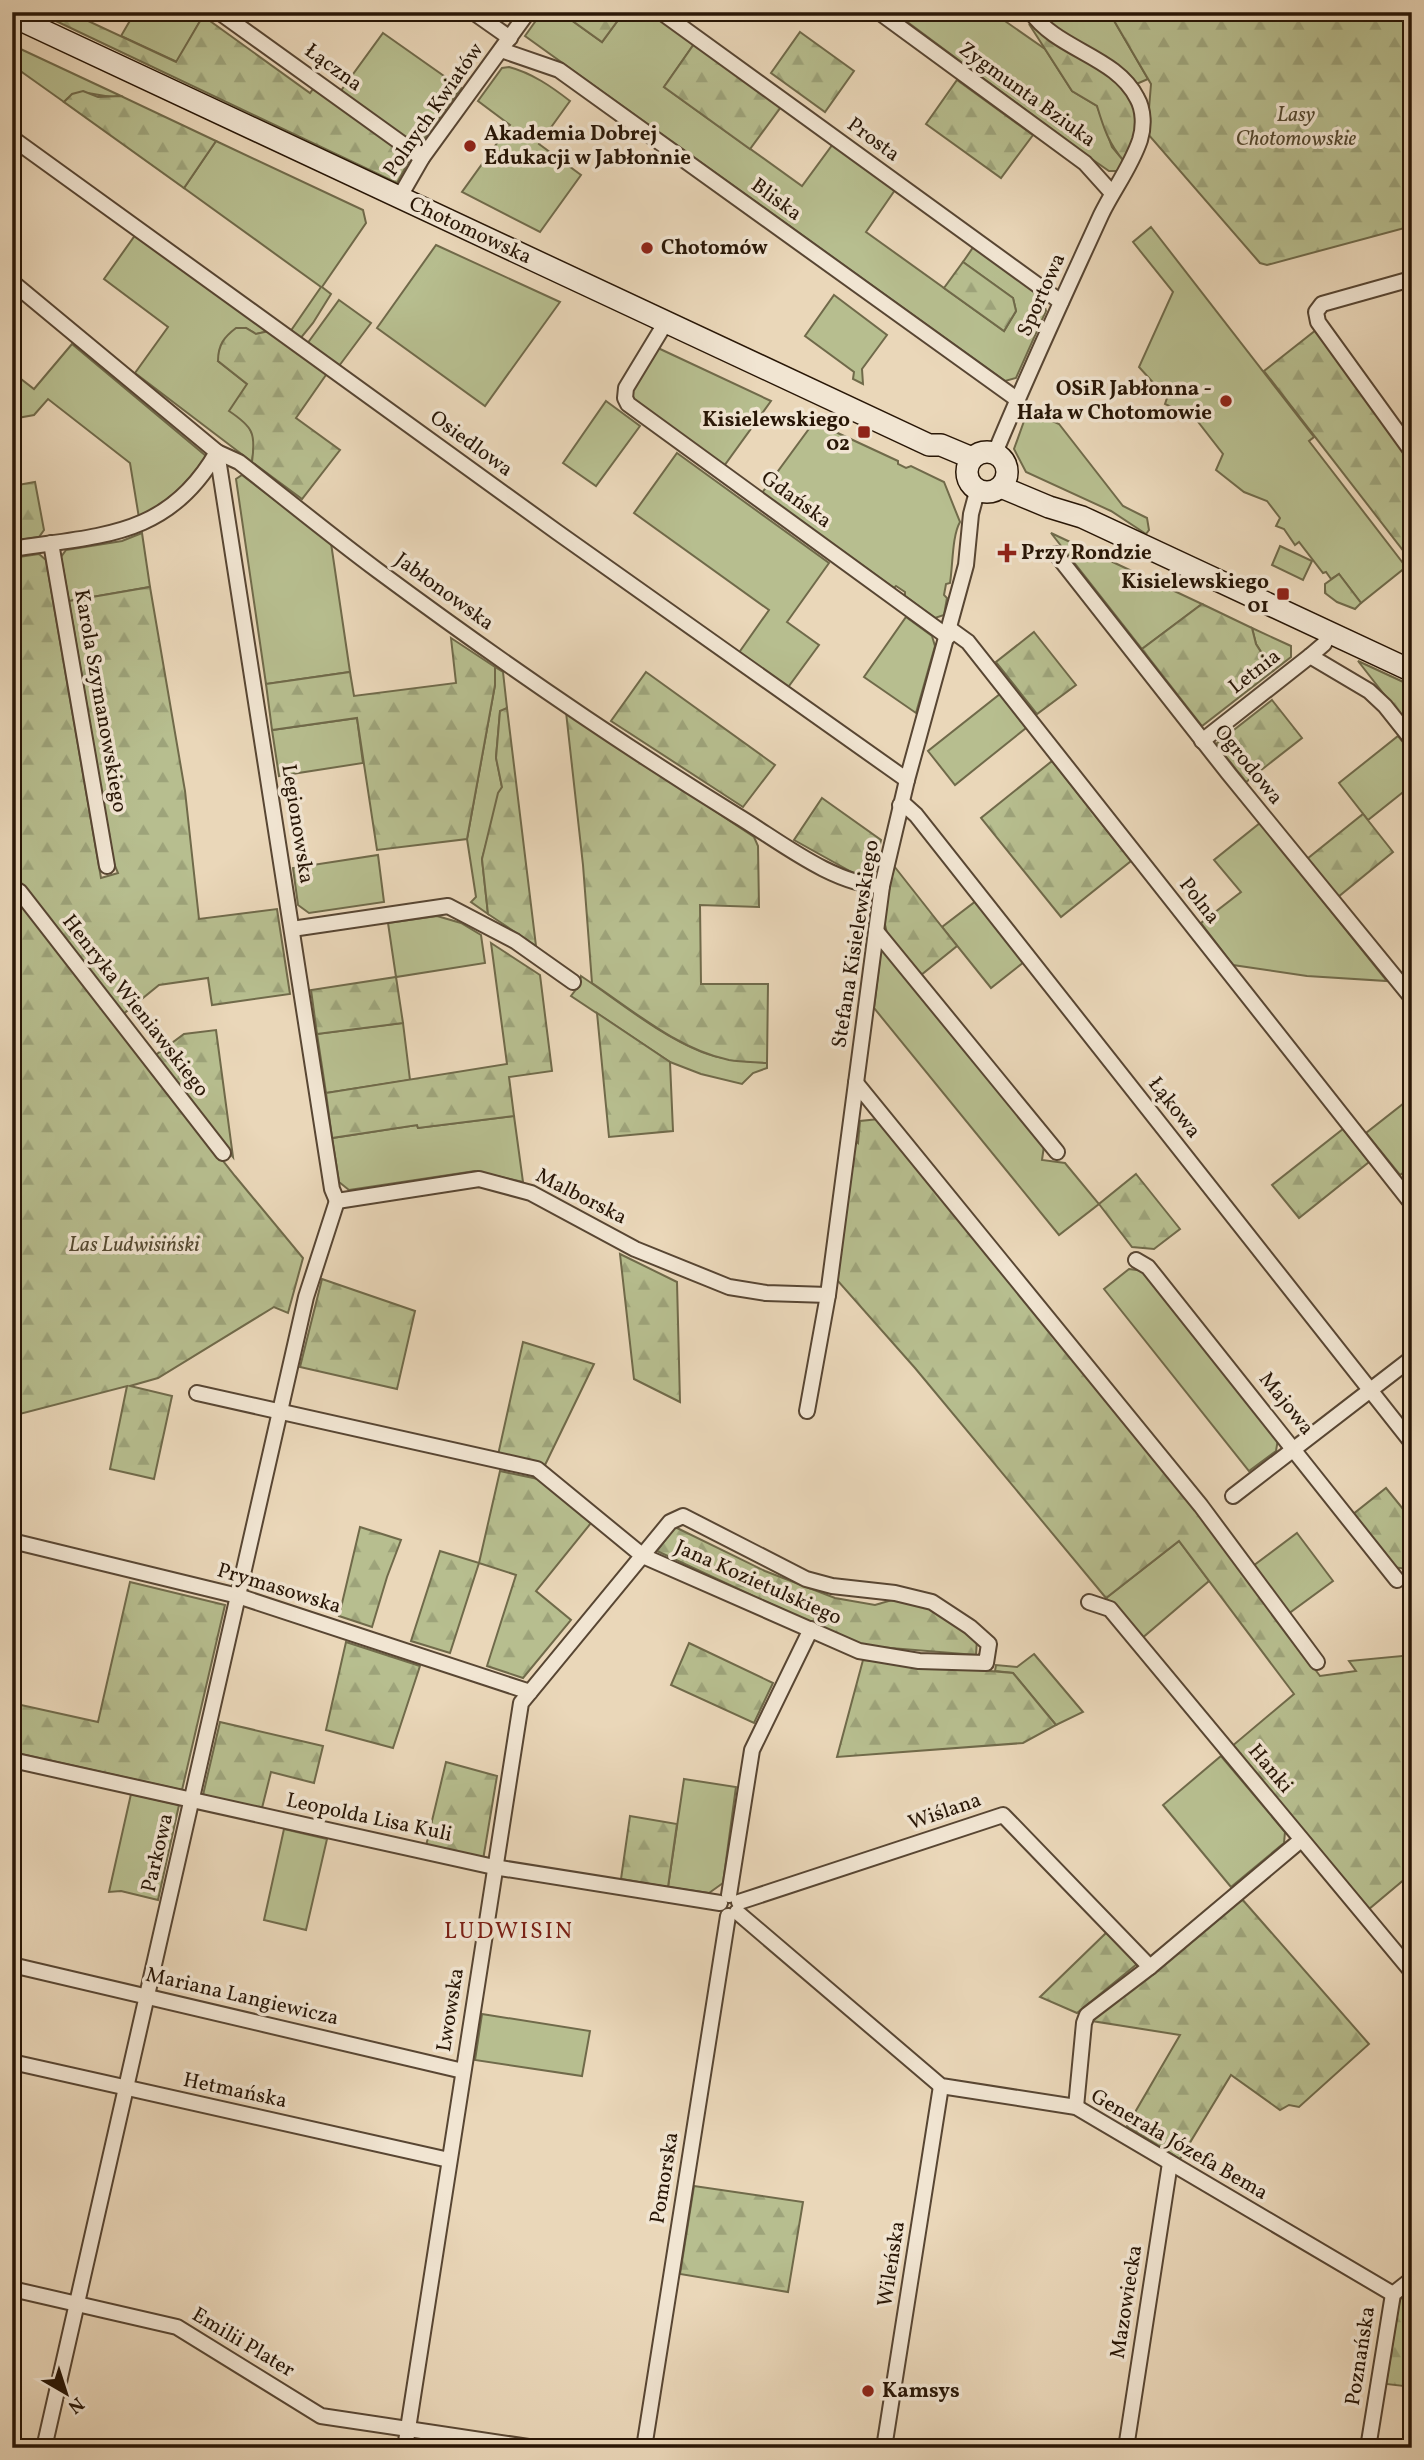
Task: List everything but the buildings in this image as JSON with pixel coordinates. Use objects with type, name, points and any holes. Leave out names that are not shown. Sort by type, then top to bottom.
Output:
[{"type":"street","name":"Łączna","points":[[219,12],[422,158]]},
{"type":"street","name":"Bliska","points":[[473,12],[505,44],[559,71],[1018,400]]},
{"type":"street","name":"Polnych Kwiatów","points":[[399,198],[422,158],[528,12]]},
{"type":"street","name":"Prosta","points":[[661,12],[1061,302]]},
{"type":"street","name":"Zygmunta Bziuka","points":[[879,12],[1085,163],[1112,193]]},
{"type":"street","name":"Sportowa","points":[[995,453],[1061,302],[1112,193],[1133,157],[1143,122],[1140,103],[1132,89],[1107,68],[1042,25],[1031,12]]},
{"type":"street","name":"Chotomowska","points":[[12,16],[929,445],[937,455],[970,465]]},
{"type":"street","name":"Osiedlowa","points":[[12,138],[557,532],[907,780]]},
{"type":"street","points":[[1408,281],[1322,304],[1317,308],[1316,316],[1412,452]]},
{"type":"street","name":"Jabłonowska","points":[[12,282],[217,452],[239,462],[375,569],[490,651],[704,794],[810,860],[850,882],[882,886]]},
{"type":"street","name":"Gdańska","points":[[666,322],[626,388],[625,398],[628,404],[949,633]]},
{"type":"street","points":[[12,549],[111,534],[163,513],[196,485],[217,452]]},
{"type":"street","name":"Legionowska","points":[[217,452],[332,1189],[337,1201]]},
{"type":"street","points":[[982,453],[995,453],[1003,459],[1004,480],[991,492],[980,491],[971,485],[970,465],[982,453]]},
{"type":"street","points":[[1004,480],[1049,506],[1082,517],[1412,671]]},
{"type":"street","name":"Stefana Kisielewskiego","points":[[807,1411],[828,1296],[882,886],[900,805],[966,565],[971,513],[980,491]]},
{"type":"street","name":"Karola Szymanowskiego","points":[[51,543],[107,866]]},
{"type":"street","name":"Ogrodowa","points":[[1056,554],[1202,741],[1412,998]]},
{"type":"street","name":"Polna","points":[[949,633],[968,642],[1412,1204]]},
{"type":"street","name":"Letnia","points":[[1202,741],[1310,656],[1324,644],[1330,633]]},
{"type":"street","points":[[1310,656],[1369,691],[1385,706],[1412,740]]},
{"type":"street","name":"Łąkowa","points":[[900,805],[911,809],[925,826],[1412,1443]]},
{"type":"street","name":"Henryka Wieniawskiego","points":[[12,887],[20,892],[223,1153]]},
{"type":"street","points":[[292,929],[448,906],[515,941],[573,982]]},
{"type":"street","points":[[876,931],[1057,1152]]},
{"type":"street","points":[[856,1083],[1193,1496],[1317,1662]]},
{"type":"street","name":"Malborska","points":[[337,1201],[479,1179],[531,1193],[635,1249],[729,1287],[766,1293],[828,1296]]},
{"type":"street","name":"Parkowa","points":[[44,2448],[279,1412],[313,1269],[337,1201]]},
{"type":"street","name":"Majowa","points":[[1136,1261],[1148,1267],[1397,1580]]},
{"type":"street","points":[[1233,1496],[1412,1358]]},
{"type":"street","name":"Jana Kozietulskiego","points":[[197,1393],[537,1469],[643,1556],[859,1651],[919,1661],[986,1663],[989,1650],[986,1641],[932,1602],[895,1593],[832,1586],[806,1579],[685,1516]]},
{"type":"street","name":"Lwowska","points":[[405,2448],[521,1703],[670,1522],[685,1516]]},
{"type":"street","name":"Prymasowska","points":[[12,1541],[238,1596],[530,1692]]},
{"type":"street","name":"Hanki","points":[[1089,1602],[1110,1609],[1412,1972]]},
{"type":"street","name":"Pomorska","points":[[644,2448],[752,1750],[811,1629]]},
{"type":"street","name":"Leopolda Lisa Kuli","points":[[12,1760],[494,1867],[730,1905]]},
{"type":"street","name":"Wiślana","points":[[730,1905],[1003,1815],[1150,1967]]},
{"type":"street","points":[[1076,2107],[1085,2018],[1301,1840]]},
{"type":"street","points":[[730,1905],[941,2086]]},
{"type":"street","name":"Mariana Langiewicza","points":[[12,1965],[463,2071]]},
{"type":"street","name":"Hetmańska","points":[[12,2062],[449,2160]]},
{"type":"street","name":"Generała Józefa Bema","points":[[941,2086],[1076,2107],[1393,2294]]},
{"type":"street","name":"Wileńska","points":[[884,2448],[941,2086]]},
{"type":"street","name":"Mazowiecka","points":[[1126,2448],[1170,2163]]},
{"type":"street","name":"Poznańska","points":[[1368,2448],[1393,2294],[1412,2279]]},
{"type":"street","name":"Emilii Plater","points":[[12,2289],[177,2327],[321,2416],[535,2448]]},
{"type":"green space","points":[[37,12],[69,12],[176,62],[203,16],[310,93],[313,89],[407,153],[410,159],[397,183]]},
{"type":"green space","points":[[135,12],[198,12],[203,16],[177,62],[121,36]]},
{"type":"green space","points":[[542,12],[560,12],[602,42],[624,12],[649,12],[694,44],[664,87],[802,186],[833,144],[895,190],[866,232],[1004,331],[1016,311],[1013,298],[963,262],[974,246],[1042,296],[1046,311],[1016,378],[1005,381],[525,36]]},
{"type":"green space","points":[[560,12],[624,12],[602,42]]},
{"type":"green space","points":[[894,12],[992,12],[1045,49],[1072,91],[1097,106],[1112,147],[1124,161],[1118,171],[1109,171],[1086,155]]},
{"type":"green space","points":[[1038,12],[1109,12],[1148,79],[1134,85]]},
{"type":"green space","name":"Lasy Chotomowskie","points":[[1109,12],[1412,12],[1412,226],[1267,265],[1260,263],[1147,133],[1151,84]]},
{"type":"green space","points":[[1029,24],[1117,81],[1127,94],[1135,109],[1138,125],[1135,142],[1124,161],[1110,142],[1097,106],[1072,91]]},
{"type":"green space","points":[[800,32],[854,71],[825,112],[771,73]]},
{"type":"green space","points":[[383,33],[461,88],[421,143],[414,144],[340,92]]},
{"type":"green space","points":[[694,44],[781,107],[750,149],[664,87]]},
{"type":"green space","points":[[12,45],[121,96],[78,93],[64,102],[12,65]]},
{"type":"green space","points":[[509,67],[541,81],[570,101],[539,144],[581,175],[540,232],[462,192],[510,125],[478,101],[502,68]]},
{"type":"green space","points":[[957,80],[1033,135],[1001,178],[926,124]]},
{"type":"green space","points":[[83,91],[98,97],[121,96],[216,141],[184,188],[64,102],[72,94]]},
{"type":"green space","points":[[216,141],[363,210],[366,223],[322,287],[331,294],[300,339],[290,332],[321,287],[184,188]]},
{"type":"green space","name":"OSiR Jabłonna - Hała w Chotomowie","points":[[1151,227],[1314,437],[1309,441],[1406,567],[1361,603],[1339,574],[1331,579],[1326,572],[1323,573],[1299,542],[1295,545],[1284,529],[1276,526],[1280,518],[1267,501],[1244,492],[1216,470],[1223,454],[1195,418],[1165,404],[1167,398],[1139,367],[1173,292],[1133,242]]},
{"type":"green space","points":[[136,234],[269,331],[256,334],[246,328],[218,361],[247,384],[247,423],[255,440],[252,462],[135,373],[168,327],[104,279]]},
{"type":"green space","points":[[436,245],[560,302],[485,406],[377,328]]},
{"type":"green space","points":[[963,262],[1013,298],[1016,311],[1004,331],[944,288]]},
{"type":"green space","points":[[834,295],[887,335],[862,369],[863,384],[853,379],[854,372],[805,336]]},
{"type":"green space","points":[[339,300],[371,323],[339,366],[307,344]]},
{"type":"green space","points":[[236,328],[246,328],[256,334],[269,331],[328,372],[296,418],[340,450],[302,499],[252,462],[251,432],[229,411],[247,384],[218,361],[222,342]]},
{"type":"green space","points":[[1316,330],[1412,460],[1412,562],[1264,371]]},
{"type":"green space","points":[[72,344],[206,456],[177,491],[139,518],[130,463],[48,399],[34,415],[12,419],[12,372],[34,389]]},
{"type":"green space","points":[[658,348],[771,401],[724,466],[634,399],[631,389]]},
{"type":"green space","points":[[606,401],[640,426],[596,486],[563,463]]},
{"type":"green space","points":[[1028,410],[1059,424],[1123,506],[1147,518],[1149,530],[1146,534],[1111,511],[1026,472],[1014,449]]},
{"type":"green space","points":[[814,422],[898,461],[898,464],[906,468],[911,466],[944,482],[960,522],[954,542],[950,583],[946,584],[944,595],[947,598],[944,615],[935,618],[905,596],[905,592],[896,586],[894,588],[762,493]]},
{"type":"green space","points":[[677,453],[829,563],[787,622],[819,645],[786,690],[738,654],[769,610],[634,513]]},
{"type":"green space","points":[[242,475],[331,543],[350,672],[266,684],[236,479]]},
{"type":"green space","points":[[35,482],[44,530],[39,537],[12,541],[12,486]]},
{"type":"green space","points":[[142,533],[150,587],[69,601],[61,557],[66,550],[122,541]]},
{"type":"green space","points":[[1051,533],[1202,604],[1142,649]]},
{"type":"green space","points":[[1280,546],[1312,561],[1303,580],[1272,565]]},
{"type":"green space","points":[[39,554],[46,560],[101,878],[118,873],[113,861],[69,601],[150,587],[185,791],[199,919],[277,909],[290,994],[212,1005],[208,978],[159,985],[122,1015],[12,881],[12,730],[20,729],[12,683],[12,558]]},
{"type":"green space","points":[[1339,574],[1361,603],[1355,609],[1337,602],[1325,593],[1325,584]]},
{"type":"green space","points":[[1202,604],[1252,628],[1256,644],[1273,671],[1202,726],[1142,649]]},
{"type":"green space","points":[[906,617],[932,636],[935,646],[916,713],[864,677]]},
{"type":"green space","points":[[1252,628],[1291,646],[1291,657],[1273,671],[1256,644]]},
{"type":"green space","points":[[1034,632],[1076,685],[1037,714],[996,662]]},
{"type":"green space","points":[[451,638],[495,667],[495,685],[467,839],[377,850],[357,718],[272,730],[266,684],[350,672],[354,696],[456,683]]},
{"type":"green space","points":[[1358,661],[1412,686],[1412,730]]},
{"type":"green space","points":[[495,667],[503,672],[507,708],[500,712],[496,757],[502,787],[482,859],[488,914],[471,902],[476,897],[467,839],[495,685]]},
{"type":"green space","points":[[646,672],[775,765],[743,807],[611,721]]},
{"type":"green space","points":[[1000,694],[1026,728],[955,785],[928,751]]},
{"type":"green space","points":[[1272,700],[1302,738],[1246,782],[1216,744]]},
{"type":"green space","points":[[507,708],[536,946],[488,914],[482,859],[498,793],[502,787],[496,758],[500,711]]},
{"type":"green space","points":[[566,712],[754,837],[758,846],[759,907],[700,905],[701,984],[768,984],[767,1063],[729,1060],[692,1047],[657,1028],[592,983],[583,865]]},
{"type":"green space","points":[[357,718],[363,763],[279,776],[272,730]]},
{"type":"green space","points":[[1398,736],[1412,753],[1412,785],[1368,820],[1339,783]]},
{"type":"green space","points":[[1052,761],[1131,861],[1061,917],[981,818]]},
{"type":"green space","points":[[822,798],[881,840],[875,864],[869,872],[857,875],[794,840]]},
{"type":"green space","points":[[1363,814],[1393,852],[1338,897],[1307,859]]},
{"type":"green space","points":[[1260,823],[1387,981],[1307,976],[1233,965],[1201,923],[1241,892],[1214,860]]},
{"type":"green space","points":[[378,855],[384,902],[309,913],[298,905],[293,868]]},
{"type":"green space","points":[[894,866],[957,946],[921,975],[889,937],[886,929],[885,902]]},
{"type":"green space","name":"Las Ludwisiński","points":[[12,893],[303,1258],[288,1313],[274,1307],[158,1378],[130,1386],[172,1396],[154,1479],[110,1469],[127,1386],[12,1416]]},
{"type":"green space","points":[[976,901],[1024,962],[991,988],[942,927]]},
{"type":"green space","points":[[437,916],[461,923],[481,935],[485,963],[396,977],[388,923]]},
{"type":"green space","points":[[491,943],[540,975],[552,1071],[509,1077],[514,1116],[418,1128],[417,1125],[332,1138],[326,1093],[507,1064]]},
{"type":"green space","points":[[886,948],[1044,1146],[1042,1160],[1065,1163],[1099,1204],[1059,1235],[874,1008],[881,950]]},
{"type":"green space","points":[[581,976],[686,1045],[718,1057],[767,1063],[767,1068],[753,1073],[742,1084],[701,1074],[670,1062],[571,996],[580,984]]},
{"type":"green space","points":[[396,977],[403,1023],[317,1034],[311,990]]},
{"type":"green space","points":[[597,1013],[670,1062],[673,1131],[609,1137]]},
{"type":"green space","points":[[403,1023],[410,1080],[326,1093],[317,1034]]},
{"type":"green space","points":[[216,1030],[233,1157],[153,1057],[184,1034]]},
{"type":"green space","points":[[1408,1100],[1412,1105],[1412,1166],[1400,1175],[1366,1133]]},
{"type":"green space","points":[[514,1116],[523,1182],[475,1171],[349,1190],[339,1182],[332,1138],[417,1125],[418,1128]]},
{"type":"green space","points":[[879,1119],[1197,1511],[1320,1676],[1356,1671],[1349,1661],[1412,1655],[1412,1873],[1369,1909],[1231,1747],[1294,1694],[1179,1541],[1106,1598],[915,1368],[837,1280],[853,1139],[858,1143],[860,1121]]},
{"type":"green space","points":[[1343,1129],[1369,1162],[1299,1218],[1272,1185]]},
{"type":"green space","points":[[1136,1174],[1180,1229],[1154,1249],[1132,1247],[1099,1204]]},
{"type":"green space","points":[[620,1254],[677,1282],[680,1402],[634,1379]]},
{"type":"green space","points":[[1129,1269],[1144,1271],[1278,1439],[1276,1451],[1249,1471],[1104,1289]]},
{"type":"green space","points":[[322,1279],[415,1311],[397,1389],[300,1367]]},
{"type":"green space","points":[[523,1342],[594,1364],[545,1465],[498,1455]]},
{"type":"green space","points":[[500,1471],[538,1479],[591,1523],[536,1591],[571,1620],[523,1678],[487,1666],[516,1575],[479,1563]]},
{"type":"green space","points":[[1386,1488],[1412,1520],[1412,1565],[1407,1569],[1393,1567],[1352,1515]]},
{"type":"green space","points":[[360,1527],[401,1540],[372,1627],[339,1616]]},
{"type":"green space","points":[[675,1527],[765,1571],[835,1598],[875,1605],[892,1600],[924,1604],[977,1639],[976,1655],[866,1646],[833,1633],[657,1551]]},
{"type":"green space","points":[[1297,1533],[1333,1581],[1288,1614],[1253,1566]]},
{"type":"green space","points":[[1179,1541],[1209,1581],[1141,1639],[1106,1598]]},
{"type":"green space","points":[[440,1551],[479,1563],[450,1653],[411,1641]]},
{"type":"green space","points":[[130,1582],[225,1605],[182,1790],[12,1752],[12,1703],[98,1722]]},
{"type":"green space","points":[[346,1642],[420,1666],[393,1748],[326,1730]]},
{"type":"green space","points":[[689,1643],[773,1683],[754,1723],[671,1685]]},
{"type":"green space","points":[[1034,1654],[1083,1712],[1056,1725],[1013,1673],[995,1671],[996,1665],[1017,1667]]},
{"type":"green space","points":[[863,1660],[1013,1673],[1056,1725],[1023,1743],[837,1757]]},
{"type":"green space","points":[[220,1722],[323,1746],[314,1783],[271,1772],[262,1808],[203,1795]]},
{"type":"green space","points":[[1221,1756],[1285,1832],[1284,1843],[1231,1887],[1163,1805]]},
{"type":"green space","points":[[446,1762],[497,1776],[483,1860],[426,1846]]},
{"type":"green space","points":[[684,1779],[736,1787],[723,1883],[709,1893],[668,1887]]},
{"type":"green space","points":[[131,1794],[179,1805],[158,1900],[121,1891],[109,1892]]},
{"type":"green space","points":[[630,1816],[677,1824],[668,1887],[621,1879]]},
{"type":"green space","points":[[284,1829],[327,1839],[306,1930],[264,1920]]},
{"type":"green space","points":[[1241,1898],[1369,2044],[1299,2107],[1289,2105],[1280,2110],[1231,2075],[1180,2159],[1127,2126],[1180,2035],[1092,2021]]},
{"type":"green space","points":[[1107,1932],[1137,1964],[1077,2013],[1040,1997]]},
{"type":"green space","points":[[482,2014],[590,2031],[582,2076],[475,2060]]},
{"type":"green space","points":[[694,2186],[803,2202],[788,2292],[680,2274]]},
{"type":"green space","points":[[1412,2286],[1412,2387],[1386,2384],[1399,2303],[1403,2293]]},
{"type":"place","name":"Akademia Dobrej Edukacji w Jabłonnie","points":[[470,146]]},
{"type":"place","name":"Chotomów","points":[[647,248]]},
{"type":"place","name":"OSiR Jabłonna - Hała w Chotomowie","points":[[1226,401]]},
{"type":"place","name":"Kisielewskiego 02","points":[[864,432]]},
{"type":"place","name":"Przy Rondzie","points":[[1007,553]]},
{"type":"place","name":"Kisielewskiego 01","points":[[1283,594]]},
{"type":"place","name":"Kamsys","points":[[868,2391]]},
{"type":"district","name":"LUDWISIN","points":[[509,1932]]}]
